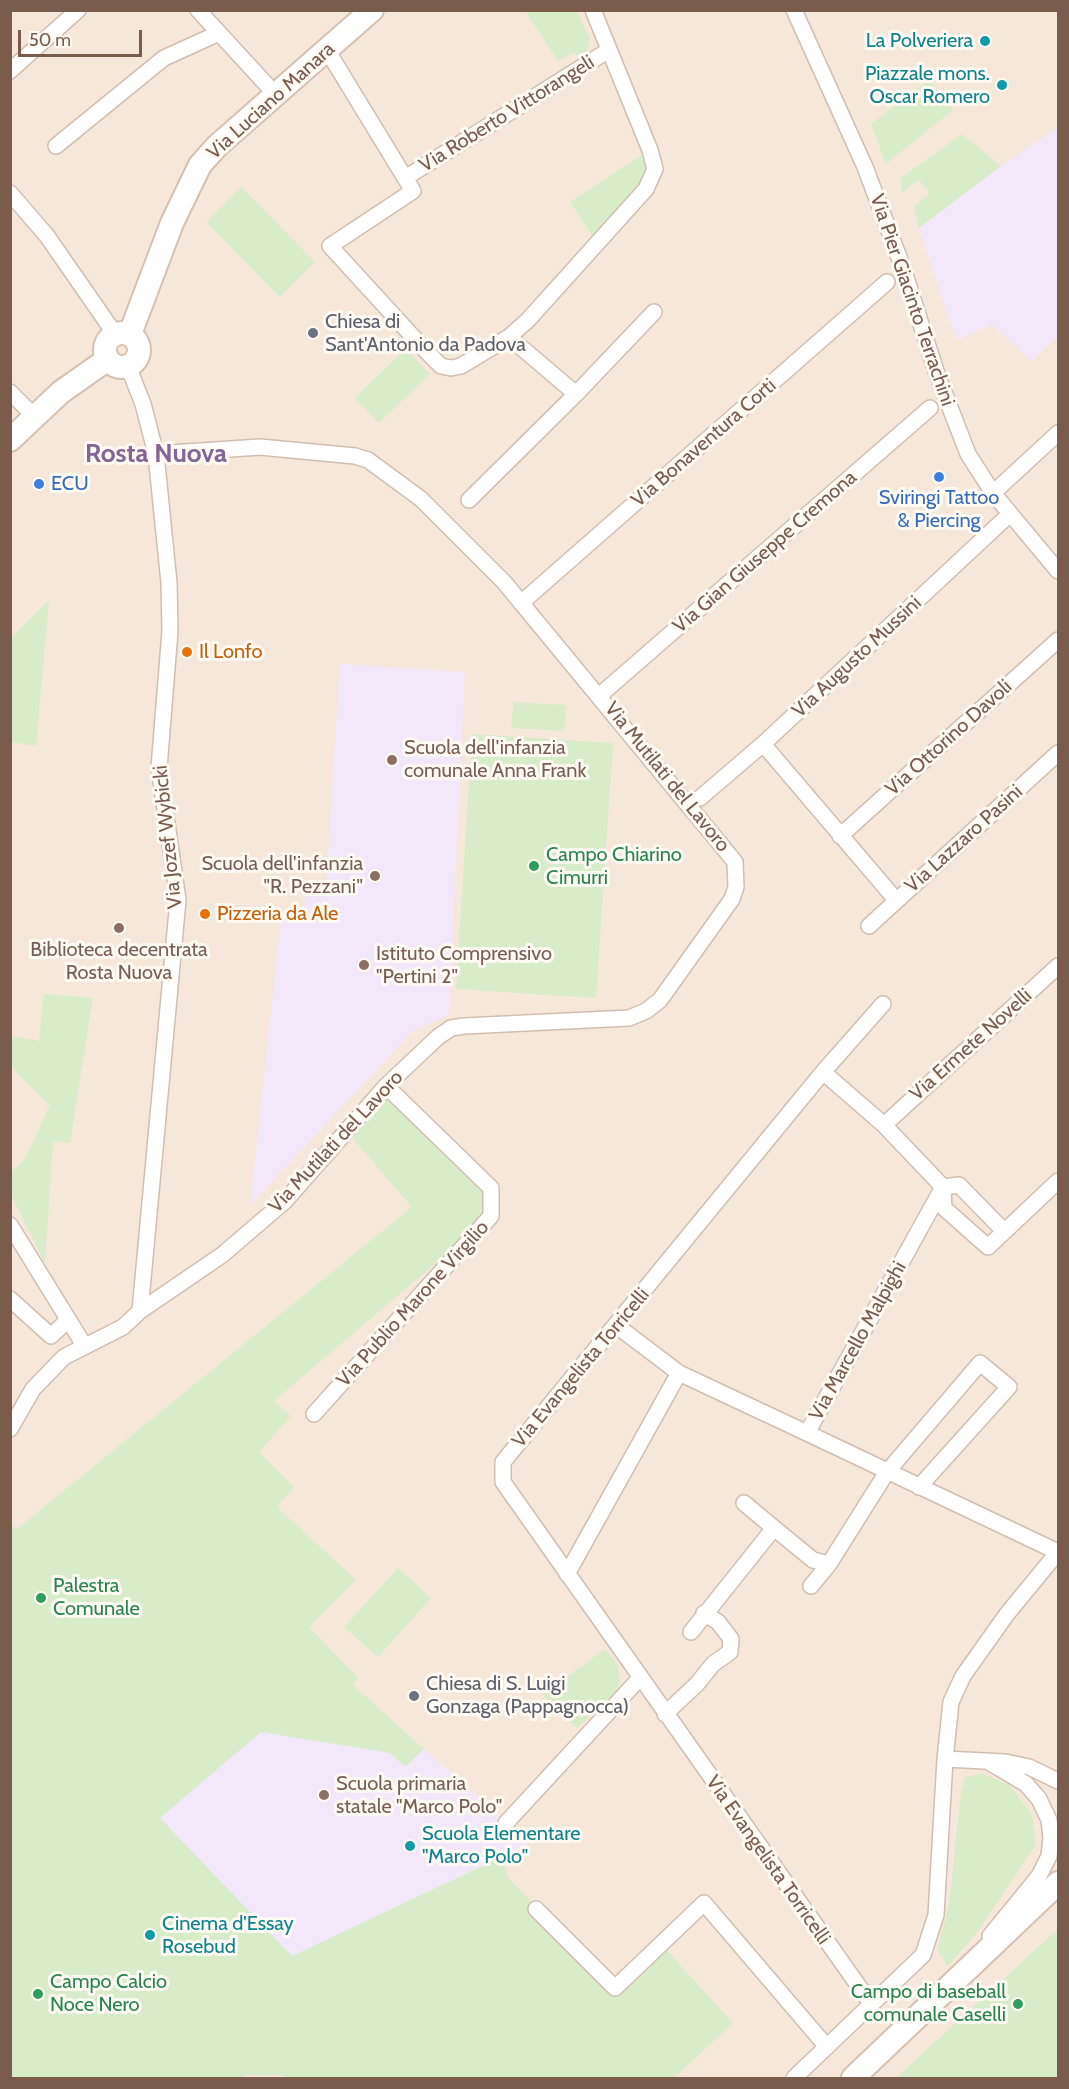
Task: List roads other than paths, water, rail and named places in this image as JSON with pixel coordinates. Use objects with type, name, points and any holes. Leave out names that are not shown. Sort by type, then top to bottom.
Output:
[{"type":"street","points":[[10,71],[78,10]]},
{"type":"street","points":[[198,10],[276,95]]},
{"type":"street","name":"Via Luciano Manara","points":[[122,334],[193,174],[217,146],[372,10]]},
{"type":"street","name":"Via Roberto Vittorangeli","points":[[327,50],[413,191],[330,246],[441,366],[451,368],[461,366],[509,337],[528,320],[646,189],[655,169],[650,150],[593,10]]},
{"type":"street","name":"Via Pier Giacinto Terrachini","points":[[794,10],[865,167],[903,268],[937,374],[968,454],[993,493],[1059,571]]},
{"type":"street","points":[[56,146],[164,58],[219,33]]},
{"type":"street","name":"Via Roberto Vittorangeli","points":[[405,178],[609,50]]},
{"type":"street","points":[[10,193],[47,236],[122,334],[135,337],[140,348],[137,359],[118,363],[61,392],[10,441]]},
{"type":"street","name":"Via Bonaventura Corti","points":[[521,603],[887,282]]},
{"type":"street","points":[[469,500],[576,394],[654,312]]},
{"type":"street","points":[[118,363],[105,345],[122,334]]},
{"type":"street","points":[[509,337],[576,394]]},
{"type":"street","name":"Via Jozef Wybicki","points":[[118,363],[143,404],[156,454],[169,583],[170,631],[159,768],[178,900],[140,1311]]},
{"type":"street","points":[[10,392],[35,417]]},
{"type":"street","name":"Via Gian Giuseppe Cremona","points":[[600,695],[930,408]]},
{"type":"street","points":[[993,493],[1059,434]]},
{"type":"street","name":"Via Mutilati del Lavoro","points":[[10,1430],[33,1389],[64,1357],[84,1345],[115,1332],[140,1311],[222,1255],[285,1201],[386,1086],[438,1037],[451,1028],[629,1018],[646,1011],[660,1000],[732,899],[737,874],[735,862],[600,695],[521,603],[422,499],[368,460],[341,454],[260,447],[156,454]]},
{"type":"street","name":"Via Augusto Mussini","points":[[700,798],[763,744],[1010,514]]},
{"type":"street","name":"Via Ottorino Davoli","points":[[840,836],[1059,640]]},
{"type":"street","points":[[763,744],[896,900]]},
{"type":"street","name":"Via Lazzaro Pasini","points":[[869,926],[1059,753]]},
{"type":"street","name":"Via Ermete Novelli","points":[[884,1125],[1059,966]]},
{"type":"street","name":"Via Evangelista Torricelli","points":[[872,2005],[503,1482],[503,1462],[823,1072],[883,1004]]},
{"type":"street","points":[[823,1072],[884,1125],[943,1187],[944,1208],[988,1247],[1059,1181]]},
{"type":"street","name":"Via Publio Marone Virgilio","points":[[314,1414],[492,1216],[491,1188],[386,1086]]},
{"type":"street","points":[[943,1187],[959,1185],[1004,1231]]},
{"type":"street","name":"Via Marcello Malpighi","points":[[616,1326],[679,1373],[807,1433],[943,1187]]},
{"type":"street","points":[[10,1225],[84,1345]]},
{"type":"street","points":[[10,1299],[51,1336],[68,1320]]},
{"type":"street","points":[[811,1586],[829,1564],[887,1472],[980,1363],[1009,1387],[919,1487]]},
{"type":"street","points":[[567,1574],[679,1373]]},
{"type":"street","points":[[794,2079],[923,1955],[936,1915],[945,1759],[951,1702],[963,1676],[1007,1614],[1058,1552],[807,1433]]},
{"type":"street","points":[[744,1503],[813,1560],[829,1564]]},
{"type":"street","points":[[691,1632],[774,1528]]},
{"type":"street","points":[[665,1714],[697,1684],[713,1664],[730,1652],[730,1639],[718,1623],[705,1612]]},
{"type":"street","points":[[506,1823],[640,1678]]},
{"type":"street","points":[[945,1759],[1029,1767],[1059,1781]]},
{"type":"street","points":[[972,1966],[982,1946],[1039,1876],[1049,1856],[1052,1839],[1049,1820],[1039,1799],[1026,1784],[989,1762]]},
{"type":"street","points":[[853,2079],[1059,1883]]},
{"type":"street","points":[[536,1909],[615,1988],[704,1903],[827,2047]]},
{"type":"place","name":"La Polveriera","points":[[985,41]]},
{"type":"place","name":"Piazzale mons. Oscar Romero","points":[[1002,85]]},
{"type":"place","name":"Chiesa di Sant'Antonio da Padova","points":[[313,333]]},
{"type":"place","name":"Sviringi Tattoo & Piercing","points":[[939,477]]},
{"type":"place","name":"ECU","points":[[39,484]]},
{"type":"place","name":"Il Lonfo","points":[[187,652]]},
{"type":"place","name":"Scuola dell'infanzia comunale Anna Frank","points":[[392,760]]},
{"type":"place","name":"Campo Chiarino Cimurri","points":[[534,866]]},
{"type":"place","name":"Scuola dell'infanzia \"R. Pezzani\"","points":[[375,876]]},
{"type":"place","name":"Pizzeria da Ale","points":[[205,914]]},
{"type":"place","name":"Biblioteca decentrata Rosta Nuova","points":[[119,928]]},
{"type":"place","name":"Istituto Comprensivo \"Pertini 2\"","points":[[364,965]]},
{"type":"place","name":"Palestra Comunale","points":[[41,1598]]},
{"type":"place","name":"Chiesa di S. Luigi Gonzaga (Pappagnocca)","points":[[414,1696]]},
{"type":"place","name":"Scuola primaria statale \"Marco Polo\"","points":[[324,1795]]},
{"type":"place","name":"Scuola Elementare \"Marco Polo\"","points":[[410,1846]]},
{"type":"place","name":"Cinema d'Essay Rosebud","points":[[150,1935]]},
{"type":"place","name":"Campo Calcio Noce Nero","points":[[38,1994]]},
{"type":"place","name":"Campo di baseball comunale Caselli","points":[[1018,2004]]},
{"type":"district","name":"Rosta Nuova","points":[[156,454]]}]
